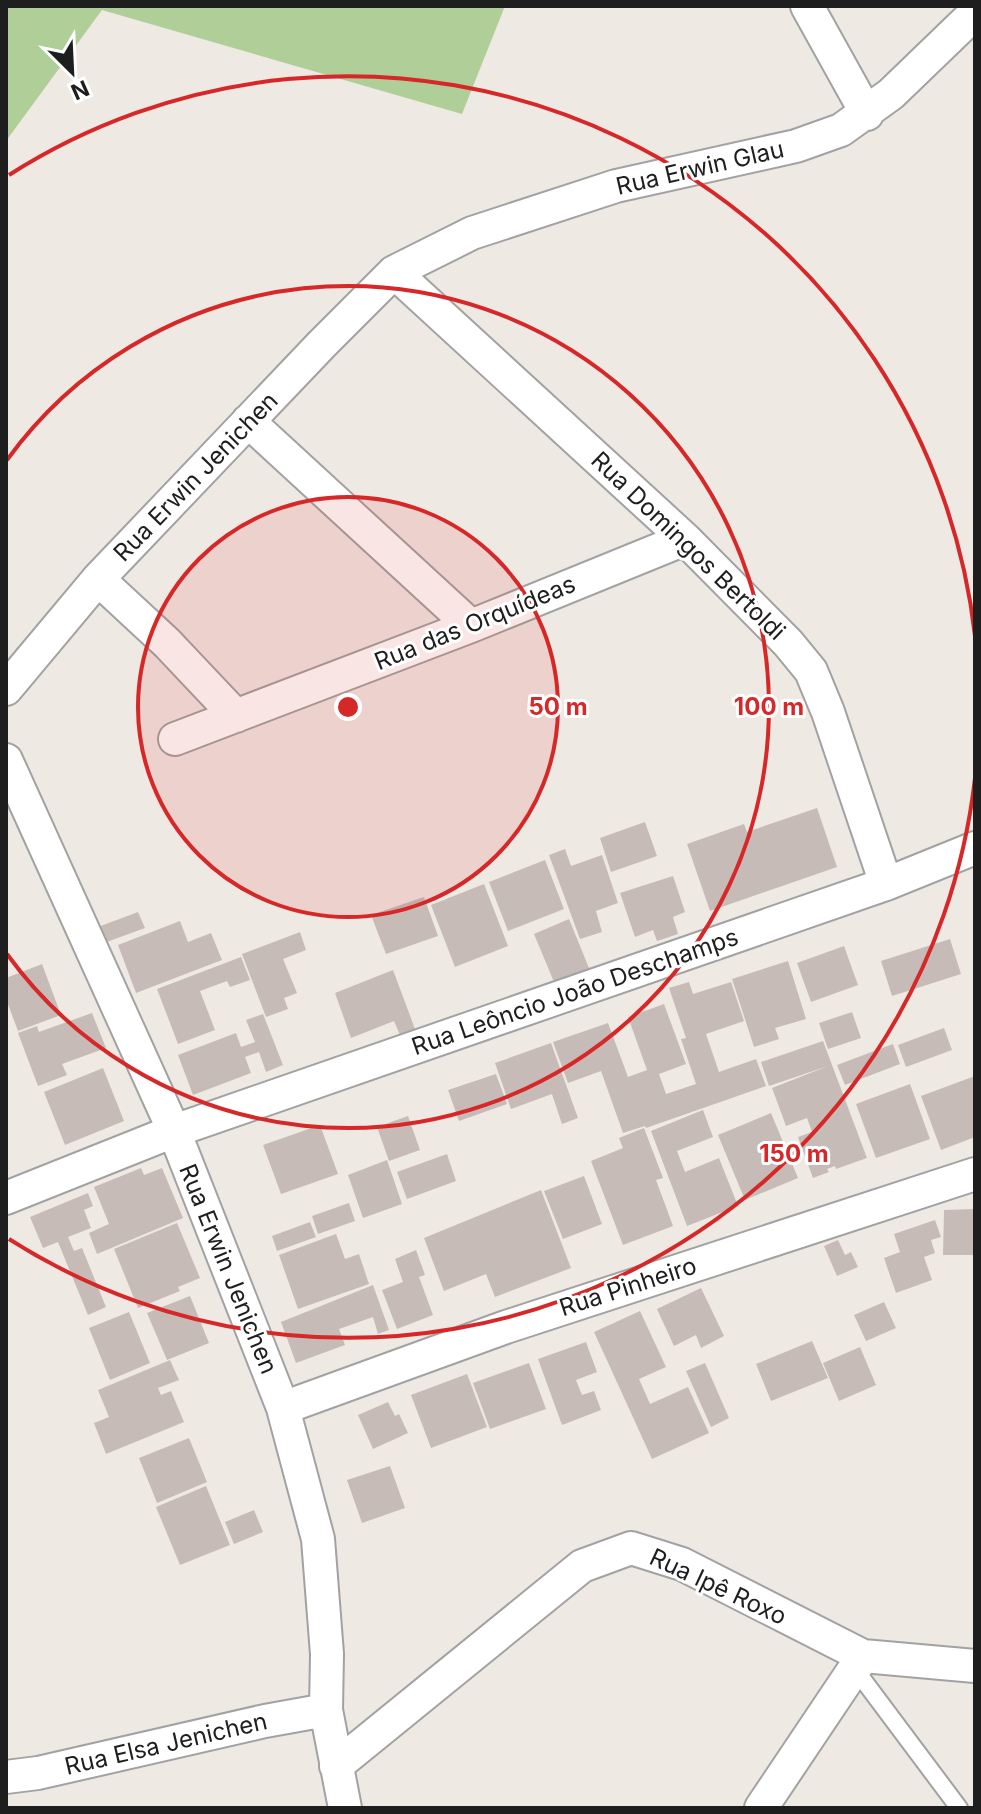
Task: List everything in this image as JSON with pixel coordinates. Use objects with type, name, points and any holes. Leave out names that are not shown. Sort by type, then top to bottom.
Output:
[{"type":"street","points":[[807,6],[867,114]]},
{"type":"street","name":"Rua Erwin Glau","points":[[394,272],[472,233],[616,186],[796,146],[841,130],[891,94],[975,13]]},
{"type":"street","name":"Rua Erwin Jenichen","points":[[6,689],[98,579],[394,272]]},
{"type":"street","name":"Rua Domingos Bertoldi","points":[[394,272],[685,539],[788,643],[811,671],[828,712],[886,884]]},
{"type":"street","points":[[248,421],[471,626]]},
{"type":"street","name":"Rua das Orquídeas","points":[[175,739],[471,626],[685,539]]},
{"type":"street","points":[[98,579],[167,643],[236,716]]},
{"type":"street","name":"Rua Erwin Jenichen","points":[[6,760],[174,1131],[283,1408],[318,1539],[327,1654],[326,1710],[345,1808]]},
{"type":"street","name":"Rua Leôncio João Deschamps","points":[[6,1198],[174,1131],[886,884],[975,848]]},
{"type":"street","name":"Rua Pinheiro","points":[[283,1408],[506,1327],[975,1174]]},
{"type":"street","name":"Rua Ipê Roxo","points":[[336,1766],[582,1566],[631,1548],[682,1564],[859,1663],[973,1657]]},
{"type":"street","points":[[761,1808],[859,1663]]},
{"type":"street","name":"Rua Elsa Jenichen","points":[[6,1777],[38,1773],[326,1710]]},
{"type":"lane","points":[[859,1663],[959,1808]]},
{"type":"green space","points":[[6,6],[505,6],[462,114],[102,10],[6,141]]},
{"type":"building","points":[[817,808],[837,867],[710,911],[687,844],[744,824],[747,832]]},
{"type":"building","points":[[645,822],[657,856],[611,872],[600,838]]},
{"type":"building","points":[[565,849],[571,866],[602,855],[618,903],[596,911],[602,932],[580,939],[549,855]]},
{"type":"building","points":[[545,860],[564,909],[508,931],[489,882]]},
{"type":"building","points":[[673,876],[685,912],[673,917],[678,934],[657,941],[653,930],[635,937],[620,893]]},
{"type":"building","points":[[484,884],[508,946],[455,967],[431,905]]},
{"type":"building","points":[[424,897],[438,936],[386,954],[371,915]]},
{"type":"building","points":[[138,912],[145,928],[104,943],[98,927]]},
{"type":"building","points":[[569,919],[589,968],[554,982],[534,934]]},
{"type":"building","points":[[180,921],[188,942],[211,933],[222,960],[136,993],[118,945]]},
{"type":"building","points":[[300,932],[306,950],[283,959],[297,993],[284,998],[288,1009],[266,1017],[242,954]]},
{"type":"building","points":[[950,939],[961,974],[892,996],[881,961]]},
{"type":"building","points":[[844,946],[858,985],[811,1002],[797,963]]},
{"type":"building","points":[[241,957],[250,980],[230,987],[227,981],[200,991],[215,1030],[178,1044],[157,989]]},
{"type":"building","points":[[788,961],[806,1019],[775,1028],[779,1039],[754,1047],[732,979]]},
{"type":"building","points":[[42,964],[61,1015],[18,1031],[6,999],[6,978]]},
{"type":"building","points":[[393,970],[415,1029],[400,1035],[394,1021],[351,1038],[335,993]]},
{"type":"building","points":[[689,982],[693,994],[731,982],[744,1021],[706,1034],[719,1072],[756,1059],[766,1086],[646,1128],[623,1133],[601,1071],[568,1083],[553,1042],[608,1023],[628,1077],[647,1070],[628,1017],[664,1004],[686,1064],[659,1074],[666,1094],[696,1084],[681,1039],[686,1038],[669,988]]},
{"type":"building","points":[[852,1012],[861,1038],[828,1049],[819,1023]]},
{"type":"building","points":[[92,1013],[106,1048],[62,1064],[67,1075],[38,1086],[18,1033],[37,1026],[39,1032]]},
{"type":"building","points":[[263,1014],[283,1065],[266,1072],[259,1052],[245,1057],[251,1073],[193,1095],[178,1055],[236,1033],[241,1047],[255,1042],[246,1020]]},
{"type":"building","points":[[944,1028],[952,1050],[906,1067],[898,1045]]},
{"type":"building","points":[[823,1041],[867,1158],[836,1169],[835,1166],[813,1178],[798,1137],[812,1132],[807,1118],[786,1126],[772,1088],[828,1066],[769,1086],[761,1062]]},
{"type":"building","points":[[551,1043],[578,1118],[562,1124],[552,1094],[511,1109],[495,1063]]},
{"type":"building","points":[[893,1044],[900,1064],[845,1085],[837,1065]]},
{"type":"building","points":[[103,1068],[124,1121],[65,1145],[44,1092]]},
{"type":"building","points":[[496,1074],[507,1104],[459,1121],[448,1090]]},
{"type":"building","points":[[975,1076],[975,1137],[941,1150],[921,1096]]},
{"type":"building","points":[[910,1084],[930,1139],[876,1158],[856,1104]]},
{"type":"building","points":[[703,1110],[713,1137],[677,1151],[685,1172],[719,1158],[738,1206],[687,1226],[651,1131]]},
{"type":"building","points":[[771,1113],[798,1178],[745,1200],[718,1135]]},
{"type":"building","points":[[408,1116],[420,1150],[389,1161],[377,1127]]},
{"type":"building","points":[[320,1125],[338,1174],[281,1194],[263,1145]]},
{"type":"building","points":[[644,1128],[663,1178],[656,1180],[673,1226],[623,1245],[591,1161],[623,1148],[619,1138]]},
{"type":"building","points":[[447,1154],[456,1181],[407,1199],[397,1172]]},
{"type":"building","points":[[387,1160],[402,1204],[363,1218],[348,1175]]},
{"type":"building","points":[[141,1168],[144,1175],[162,1168],[183,1218],[97,1254],[89,1233],[109,1224],[94,1187]]},
{"type":"building","points":[[584,1176],[602,1224],[563,1239],[544,1191]]},
{"type":"building","points":[[541,1190],[571,1268],[495,1297],[486,1274],[444,1291],[424,1238]]},
{"type":"building","points":[[88,1193],[93,1206],[84,1210],[91,1228],[68,1237],[74,1251],[82,1248],[106,1307],[88,1315],[58,1242],[43,1248],[30,1217]]},
{"type":"building","points":[[349,1203],[355,1221],[318,1234],[312,1216]]},
{"type":"building","points":[[975,1209],[975,1255],[943,1255],[944,1210]]},
{"type":"building","points":[[935,1220],[941,1237],[931,1240],[935,1253],[924,1257],[932,1280],[896,1293],[884,1258],[900,1252],[894,1234]]},
{"type":"building","points":[[310,1222],[316,1237],[277,1251],[272,1236]]},
{"type":"building","points":[[177,1223],[200,1278],[178,1287],[180,1291],[138,1308],[114,1249]]},
{"type":"building","points":[[336,1234],[345,1259],[359,1254],[369,1284],[298,1309],[279,1255]]},
{"type":"building","points":[[838,1240],[845,1255],[851,1252],[858,1267],[837,1276],[824,1246]]},
{"type":"building","points":[[416,1250],[425,1275],[419,1277],[433,1315],[397,1329],[382,1290],[403,1282],[395,1259]]},
{"type":"building","points":[[373,1285],[389,1330],[378,1334],[373,1317],[339,1329],[345,1345],[296,1363],[281,1322]]},
{"type":"building","points":[[701,1288],[724,1336],[701,1348],[696,1335],[674,1346],[657,1309]]},
{"type":"building","points":[[190,1296],[209,1343],[167,1360],[147,1313]]},
{"type":"building","points":[[884,1302],[896,1328],[866,1341],[854,1315]]},
{"type":"building","points":[[640,1311],[666,1367],[639,1379],[650,1404],[688,1387],[709,1433],[652,1459],[594,1332]]},
{"type":"building","points":[[129,1312],[150,1363],[110,1380],[89,1328]]},
{"type":"building","points":[[812,1341],[828,1378],[771,1401],[756,1364]]},
{"type":"building","points":[[586,1342],[597,1372],[576,1380],[582,1395],[594,1391],[601,1410],[562,1425],[538,1359]]},
{"type":"building","points":[[860,1347],[876,1385],[839,1401],[823,1363]]},
{"type":"building","points":[[170,1360],[179,1380],[158,1388],[161,1395],[171,1391],[184,1422],[106,1454],[94,1423],[109,1417],[98,1390]]},
{"type":"building","points":[[529,1363],[546,1409],[490,1429],[473,1383]]},
{"type":"building","points":[[705,1363],[729,1418],[711,1427],[686,1371]]},
{"type":"building","points":[[467,1374],[487,1427],[431,1448],[411,1395]]},
{"type":"building","points":[[388,1402],[395,1416],[399,1414],[408,1433],[373,1449],[358,1415]]},
{"type":"building","points":[[189,1438],[207,1482],[157,1503],[139,1458]]},
{"type":"building","points":[[390,1466],[405,1508],[362,1523],[347,1480]]},
{"type":"building","points":[[206,1486],[230,1545],[180,1565],[156,1507]]},
{"type":"building","points":[[254,1510],[263,1532],[234,1544],[225,1522]]}]
